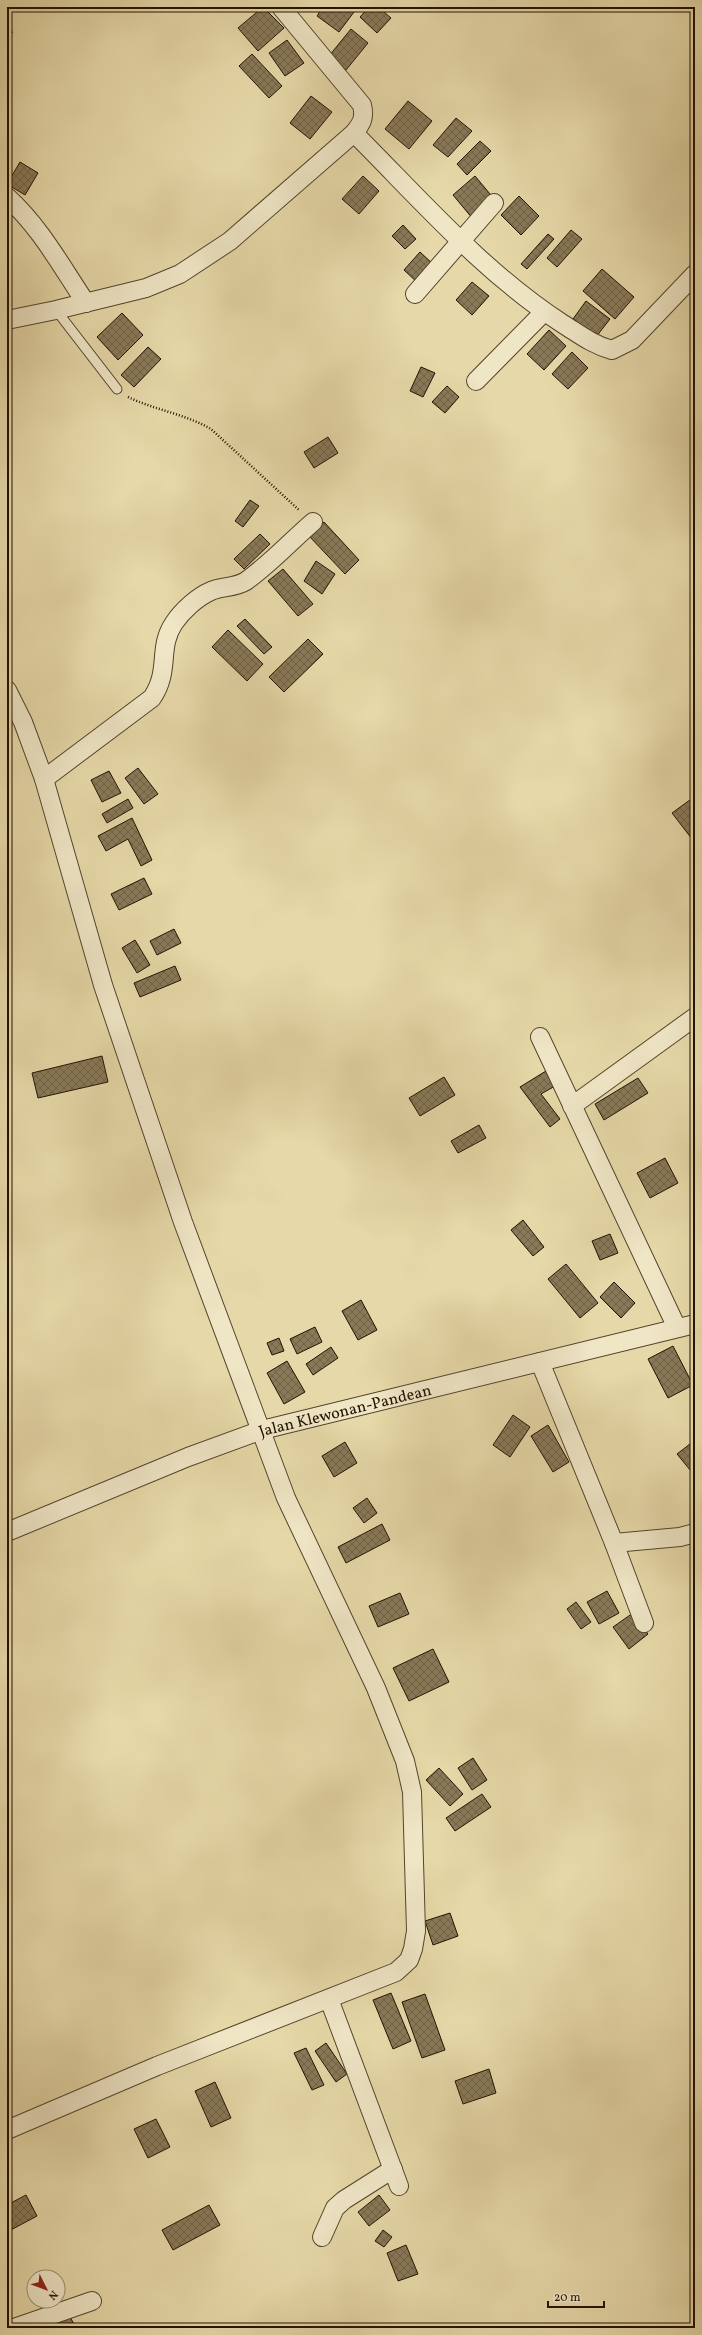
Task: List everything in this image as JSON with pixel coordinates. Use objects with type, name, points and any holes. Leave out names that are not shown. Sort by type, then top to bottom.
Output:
[{"type":"street","points":[[7,320],[56,310],[146,288],[180,274],[230,241],[354,133],[363,123],[365,115],[362,106],[281,7]]},
{"type":"street","points":[[354,133],[485,264],[544,312],[598,346],[612,350],[632,340],[695,274]]},
{"type":"street","points":[[7,197],[33,223],[46,240],[86,303]]},
{"type":"street","points":[[416,294],[494,203]]},
{"type":"street","points":[[476,381],[544,312]]},
{"type":"street","points":[[44,779],[152,698],[160,687],[164,675],[166,640],[174,624],[189,607],[211,591],[231,587],[247,580],[313,522]]},
{"type":"street","points":[[7,690],[23,722],[44,779],[103,986],[183,1222],[262,1430],[286,1498],[392,1725],[405,1761],[412,1792],[416,1906],[413,1949],[409,1960],[396,1972],[158,2066],[7,2130]]},
{"type":"street","points":[[572,1106],[695,1017]]},
{"type":"street","points":[[540,1037],[572,1106],[689,1327]]},
{"type":"street","name":"Jalan Klewonan-Pandean","points":[[7,1532],[188,1456],[262,1430],[689,1327]]},
{"type":"street","points":[[540,1362],[614,1543],[644,1623]]},
{"type":"street","points":[[614,1543],[680,1537],[695,1533]]},
{"type":"street","points":[[329,1999],[399,2186]]},
{"type":"street","points":[[322,2237],[336,2208],[344,2200],[393,2169]]},
{"type":"street","points":[[14,2328],[92,2301]]},
{"type":"lane","points":[[56,310],[117,389]]},
{"type":"path","points":[[7,36],[13,31]]},
{"type":"path","points":[[117,389],[141,403],[199,422],[211,429],[313,522]]},
{"type":"building","points":[[263,7],[284,28],[258,51],[238,28]]},
{"type":"building","points":[[323,7],[347,7],[354,12],[339,32],[317,16]]},
{"type":"building","points":[[369,7],[378,7],[391,18],[377,33],[360,17]]},
{"type":"building","points":[[351,29],[368,43],[346,70],[329,56]]},
{"type":"building","points":[[287,40],[304,63],[285,76],[269,53]]},
{"type":"building","points":[[252,54],[282,86],[269,98],[239,66]]},
{"type":"building","points":[[311,96],[332,112],[310,139],[290,123]]},
{"type":"building","points":[[408,101],[432,121],[409,149],[385,129]]},
{"type":"building","points":[[456,118],[472,131],[448,157],[433,145]]},
{"type":"building","points":[[480,141],[491,151],[467,175],[457,164]]},
{"type":"building","points":[[20,162],[38,173],[25,195],[7,184]]},
{"type":"building","points":[[363,176],[379,191],[359,214],[342,199]]},
{"type":"building","points":[[475,176],[495,200],[473,219],[453,195]]},
{"type":"building","points":[[519,196],[539,216],[521,235],[501,215]]},
{"type":"building","points":[[403,225],[416,239],[405,249],[392,236]]},
{"type":"building","points":[[571,230],[582,239],[557,267],[547,258]]},
{"type":"building","points":[[548,234],[554,239],[527,269],[521,264]]},
{"type":"building","points":[[420,252],[434,265],[418,283],[404,270]]},
{"type":"building","points":[[602,269],[634,297],[615,319],[583,291]]},
{"type":"building","points":[[472,282],[489,296],[472,315],[456,300]]},
{"type":"building","points":[[586,301],[610,319],[596,337],[573,319]]},
{"type":"building","points":[[122,313],[143,335],[118,360],[97,337]]},
{"type":"building","points":[[549,330],[566,346],[544,370],[527,354]]},
{"type":"building","points":[[148,347],[161,359],[134,387],[121,375]]},
{"type":"building","points":[[572,352],[588,368],[568,389],[552,374]]},
{"type":"building","points":[[421,367],[435,373],[423,397],[410,391]]},
{"type":"building","points":[[447,386],[459,397],[445,413],[432,402]]},
{"type":"building","points":[[328,437],[338,453],[314,468],[304,452]]},
{"type":"building","points":[[250,500],[259,506],[243,527],[235,521]]},
{"type":"building","points":[[324,522],[359,560],[345,574],[309,536]]},
{"type":"building","points":[[260,534],[270,544],[244,569],[234,559]]},
{"type":"building","points":[[316,561],[335,574],[322,594],[304,581]]},
{"type":"building","points":[[283,569],[313,604],[298,616],[268,581]]},
{"type":"building","points":[[245,619],[272,647],[264,654],[237,626]]},
{"type":"building","points":[[228,630],[263,664],[247,681],[212,647]]},
{"type":"building","points":[[308,639],[323,654],[284,692],[269,677]]},
{"type":"building","points":[[138,768],[158,794],[144,804],[125,778]]},
{"type":"building","points":[[109,771],[121,793],[102,802],[91,780]]},
{"type":"building","points":[[694,797],[695,798],[695,843],[672,813]]},
{"type":"building","points":[[128,799],[133,808],[107,823],[102,814]]},
{"type":"building","points":[[132,818],[152,860],[141,866],[128,839],[106,851],[98,836]]},
{"type":"building","points":[[144,878],[152,894],[119,910],[111,894]]},
{"type":"building","points":[[174,929],[181,943],[157,955],[150,941]]},
{"type":"building","points":[[135,940],[150,965],[137,973],[122,948]]},
{"type":"building","points":[[175,966],[181,980],[140,997],[134,983]]},
{"type":"building","points":[[102,1056],[108,1082],[38,1098],[32,1073]]},
{"type":"building","points":[[546,1071],[555,1086],[541,1094],[560,1119],[550,1127],[520,1087]]},
{"type":"building","points":[[444,1077],[455,1095],[420,1116],[409,1098]]},
{"type":"building","points":[[638,1078],[648,1093],[604,1120],[595,1104]]},
{"type":"building","points":[[479,1125],[486,1138],[458,1153],[451,1141]]},
{"type":"building","points":[[665,1158],[678,1183],[650,1198],[637,1173]]},
{"type":"building","points":[[523,1220],[544,1247],[533,1256],[511,1230]]},
{"type":"building","points":[[610,1234],[618,1253],[600,1260],[592,1241]]},
{"type":"building","points":[[566,1264],[598,1303],[580,1318],[548,1279]]},
{"type":"building","points":[[614,1282],[635,1303],[621,1318],[600,1297]]},
{"type":"building","points":[[361,1300],[377,1330],[358,1340],[342,1311]]},
{"type":"building","points":[[315,1327],[322,1342],[297,1354],[290,1339]]},
{"type":"building","points":[[279,1338],[284,1351],[272,1355],[267,1343]]},
{"type":"building","points":[[673,1346],[693,1385],[668,1398],[648,1359]]},
{"type":"building","points":[[331,1347],[338,1358],[313,1375],[306,1364]]},
{"type":"building","points":[[287,1361],[305,1392],[284,1404],[267,1373]]},
{"type":"building","points":[[513,1415],[530,1427],[510,1457],[493,1445]]},
{"type":"building","points":[[548,1425],[569,1462],[553,1472],[531,1436]]},
{"type":"building","points":[[345,1442],[357,1463],[334,1477],[322,1456]]},
{"type":"building","points":[[690,1444],[695,1450],[695,1476],[677,1454]]},
{"type":"building","points":[[367,1498],[377,1513],[364,1523],[353,1508]]},
{"type":"building","points":[[382,1524],[390,1540],[346,1563],[338,1547]]},
{"type":"building","points":[[607,1591],[619,1613],[599,1624],[587,1602]]},
{"type":"building","points":[[400,1593],[409,1614],[378,1627],[369,1606]]},
{"type":"building","points":[[576,1602],[591,1622],[581,1629],[567,1609]]},
{"type":"building","points":[[633,1613],[648,1634],[629,1649],[613,1627]]},
{"type":"building","points":[[433,1649],[449,1682],[409,1701],[393,1668]]},
{"type":"building","points":[[473,1758],[487,1780],[472,1790],[458,1768]]},
{"type":"building","points":[[439,1768],[463,1794],[450,1806],[426,1780]]},
{"type":"building","points":[[482,1794],[491,1807],[455,1831],[446,1818]]},
{"type":"building","points":[[450,1913],[458,1936],[433,1945],[425,1921]]},
{"type":"building","points":[[391,1993],[411,2041],[393,2049],[373,2000]]},
{"type":"building","points":[[425,1994],[445,2050],[422,2058],[402,2002]]},
{"type":"building","points":[[326,2043],[347,2074],[336,2082],[315,2051]]},
{"type":"building","points":[[306,2048],[324,2085],[312,2090],[294,2053]]},
{"type":"building","points":[[489,2069],[496,2093],[463,2104],[455,2081]]},
{"type":"building","points":[[215,2082],[231,2118],[211,2127],[195,2091]]},
{"type":"building","points":[[156,2119],[170,2147],[148,2158],[134,2129]]},
{"type":"building","points":[[26,2195],[37,2216],[7,2232],[7,2205]]},
{"type":"building","points":[[379,2195],[390,2210],[369,2226],[358,2212]]},
{"type":"building","points":[[209,2205],[220,2225],[173,2250],[162,2230]]},
{"type":"building","points":[[383,2230],[392,2237],[384,2247],[375,2241]]},
{"type":"building","points":[[406,2245],[418,2274],[398,2281],[387,2253]]},
{"type":"building","points":[[69,2315],[76,2328],[43,2328]]}]
